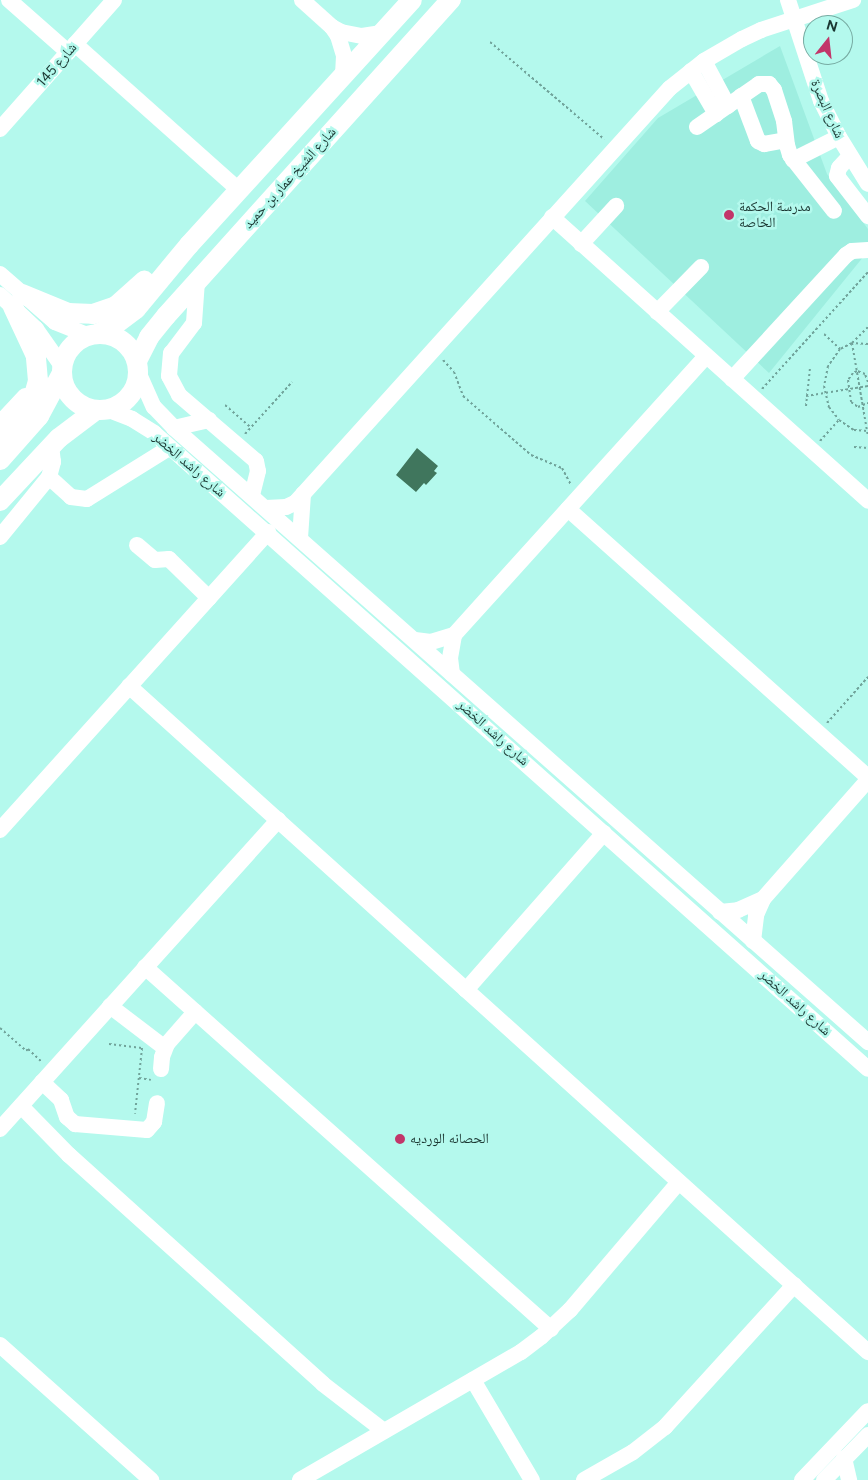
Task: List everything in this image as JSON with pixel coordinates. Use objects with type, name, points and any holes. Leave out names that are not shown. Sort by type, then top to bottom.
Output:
[{"type":"main road","name":"شارع الشيخ عمار بن حميد","points":[[94,334],[118,323],[136,309],[189,245],[344,77],[412,0]]},
{"type":"main road","name":"شارع الشيخ عمار بن حميد","points":[[138,368],[157,326],[451,0]]},
{"type":"main road","points":[[12,299],[68,314],[80,315],[105,311],[126,298],[162,265],[189,245]]},
{"type":"main road","points":[[0,440],[27,408],[34,395],[38,381],[36,356],[12,299]]},
{"type":"main road","points":[[0,460],[39,416],[70,347],[94,334],[112,335],[123,341],[132,350],[138,368],[136,386],[130,397],[120,405],[103,410],[70,428],[0,501]]},
{"type":"main road","points":[[61,370],[65,388],[72,399],[83,407],[103,410]]},
{"type":"street","points":[[9,0],[71,48],[239,190]]},
{"type":"street","name":"شارع 145","points":[[0,129],[114,0]]},
{"type":"street","points":[[302,0],[332,27],[346,33],[362,36],[382,33]]},
{"type":"street","name":"شارع البصرة","points":[[788,0],[821,101],[839,137],[868,184]]},
{"type":"street","points":[[266,508],[286,507],[295,503],[650,108],[691,71],[704,61],[742,39],[794,18],[853,0]]},
{"type":"street","points":[[332,27],[343,51],[344,77]]},
{"type":"street","points":[[704,61],[722,110]]},
{"type":"street","points":[[691,71],[722,110]]},
{"type":"street","points":[[697,127],[759,84],[766,83],[772,87],[784,122],[788,150],[793,160],[834,211]]},
{"type":"street","points":[[741,96],[758,141],[764,144],[786,140]]},
{"type":"street","points":[[793,160],[839,137]]},
{"type":"street","points":[[850,156],[839,168],[837,176],[868,216]]},
{"type":"street","points":[[581,244],[616,206]]},
{"type":"street","points":[[552,217],[868,500]]},
{"type":"street","points":[[732,379],[846,255],[852,252],[868,250]]},
{"type":"street","points":[[657,312],[701,266]]},
{"type":"street","points":[[0,274],[12,299],[44,338],[61,370]]},
{"type":"street","points":[[197,281],[194,323],[171,354],[168,369],[174,390],[254,458],[258,471],[252,495]]},
{"type":"street","points":[[12,299],[55,322],[94,334]]},
{"type":"street","points":[[415,640],[439,641],[454,635],[706,356]]},
{"type":"street","name":"شارع راشد الخضر","points":[[138,368],[154,406],[174,428],[252,495],[868,1042]]},
{"type":"street","points":[[0,423],[38,381]]},
{"type":"street","name":"شارع راشد الخضر","points":[[103,410],[143,426],[268,532],[868,1069]]},
{"type":"street","points":[[174,428],[209,420]]},
{"type":"street","points":[[0,538],[49,477],[53,462],[51,446]]},
{"type":"street","points":[[49,477],[70,496],[87,500],[169,448]]},
{"type":"street","points":[[300,538],[303,494]]},
{"type":"street","points":[[573,504],[868,778],[762,899],[756,915],[753,941]]},
{"type":"street","points":[[0,830],[268,532]]},
{"type":"street","points":[[137,545],[155,560],[170,559],[209,598]]},
{"type":"street","points":[[452,674],[450,658],[454,635]]},
{"type":"street","points":[[129,686],[868,1352]]},
{"type":"street","points":[[0,1129],[278,820]]},
{"type":"street","points":[[466,990],[604,833]]},
{"type":"street","points":[[720,912],[738,910],[762,899]]},
{"type":"street","points":[[145,967],[551,1329]]},
{"type":"street","points":[[110,1006],[165,1048]]},
{"type":"street","points":[[161,1069],[165,1048],[195,1012]]},
{"type":"street","points":[[47,1076],[61,1100],[66,1117],[75,1124],[147,1130],[153,1126],[156,1103]]},
{"type":"street","points":[[17,1110],[55,1147],[69,1155],[379,1434]]},
{"type":"street","points":[[300,1480],[521,1352],[551,1329],[679,1182]]},
{"type":"street","points":[[584,1480],[634,1452],[665,1427],[794,1285]]},
{"type":"street","points":[[0,1345],[151,1480]]},
{"type":"street","points":[[473,1380],[532,1480]]},
{"type":"street","points":[[802,1480],[868,1411]]},
{"type":"street","points":[[824,1480],[868,1435]]},
{"type":"street","points":[[844,1458],[849,1480]]},
{"type":"path","points":[[490,42],[614,148]]},
{"type":"path","points":[[754,399],[868,272]]},
{"type":"path","points":[[867,431],[854,430],[839,420],[829,407],[824,379],[828,366],[840,349],[852,343],[868,326]]},
{"type":"path","points":[[824,334],[840,349]]},
{"type":"path","points":[[852,343],[868,344]]},
{"type":"path","points":[[852,343],[868,437]]},
{"type":"path","points":[[433,349],[454,372],[463,396],[532,455],[562,468],[573,504]]},
{"type":"path","points":[[806,406],[810,366]]},
{"type":"path","points":[[868,382],[865,374],[857,371],[853,372],[848,380],[851,402],[858,407],[863,407],[868,403]]},
{"type":"path","points":[[236,444],[292,382]]},
{"type":"path","points":[[806,396],[868,386]]},
{"type":"path","points":[[225,405],[250,428]]},
{"type":"path","points":[[812,450],[839,420]]},
{"type":"path","points":[[854,447],[868,448]]},
{"type":"path","points":[[818,732],[868,677]]},
{"type":"path","points":[[0,1028],[26,1052],[28,1049],[47,1076]]},
{"type":"path","points":[[109,1044],[142,1048],[134,1115]]},
{"type":"path","points":[[139,1078],[159,1081],[161,1069]]},
{"type":"shaded area","name":"مدرسة الحكمة الخاصة","points":[[780,46],[827,174],[868,229],[868,251],[769,373],[585,201],[658,118]]},
{"type":"building","points":[[417,448],[438,466],[434,471],[437,473],[426,485],[424,483],[416,492],[396,475]]},
{"type":"place","name":"مدرسة الحكمة الخاصة","points":[[729,215]]},
{"type":"place","name":"الحصانه الورديه","points":[[400,1139]]}]
